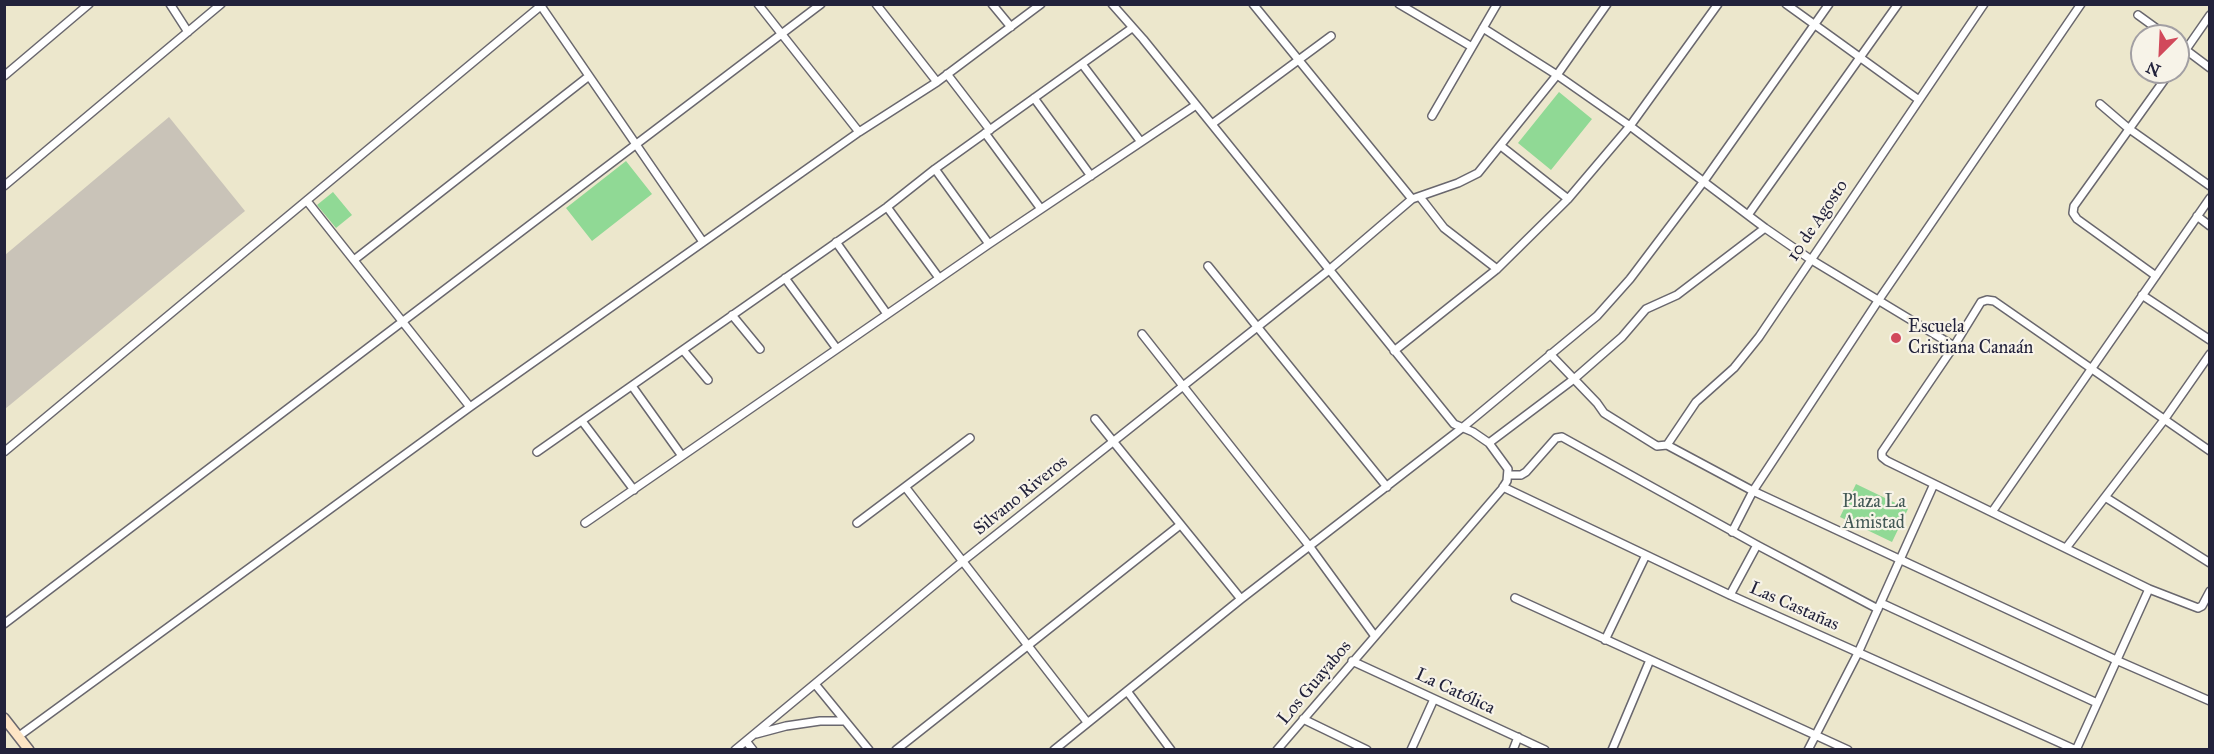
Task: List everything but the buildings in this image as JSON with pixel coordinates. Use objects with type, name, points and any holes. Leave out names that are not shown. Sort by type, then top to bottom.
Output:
[{"type":"main road","points":[[4,718],[29,750]]},
{"type":"street","points":[[4,76],[89,4]]},
{"type":"street","points":[[170,4],[188,32]]},
{"type":"street","points":[[4,186],[221,4]]},
{"type":"street","points":[[759,4],[859,132]]},
{"type":"street","points":[[4,624],[821,4]]},
{"type":"street","points":[[876,4],[937,82]]},
{"type":"street","points":[[993,4],[1011,27]]},
{"type":"street","points":[[19,736],[470,408],[859,132],[937,82],[1041,4]]},
{"type":"street","points":[[1112,4],[1454,424],[1473,432],[1489,443],[1508,469],[1509,475],[1521,475],[1526,472],[1556,438],[1562,437],[1732,532],[1879,606],[2097,703]]},
{"type":"street","points":[[1253,4],[1416,198],[1444,228],[1497,269]]},
{"type":"street","points":[[1432,116],[1497,4]]},
{"type":"street","points":[[1416,198],[1478,173],[1557,75],[1607,4]]},
{"type":"street","points":[[1394,351],[1497,269],[1568,199],[1630,126],[1718,4]]},
{"type":"street","points":[[1786,4],[1919,100]]},
{"type":"street","points":[[1054,750],[1241,599],[1462,428],[1597,316],[1610,303],[1704,181],[1828,4]]},
{"type":"street","points":[[1748,215],[1898,4]]},
{"type":"street","name":"10 de Agosto","points":[[1667,445],[1696,402],[1734,368],[1748,352],[1984,4]]},
{"type":"street","points":[[1732,532],[1753,491],[1878,301],[2080,4]]},
{"type":"street","points":[[4,452],[542,5],[704,242]]},
{"type":"street","points":[[1402,5],[1472,47]]},
{"type":"street","points":[[2138,15],[2150,24]]},
{"type":"street","points":[[2190,44],[2210,15]]},
{"type":"street","points":[[537,452],[887,207],[935,169],[1132,28]]},
{"type":"street","points":[[1483,28],[1557,75],[1630,126],[1765,228],[1810,259],[1954,346]]},
{"type":"street","points":[[1212,124],[1331,36]]},
{"type":"street","points":[[2190,53],[2210,68]]},
{"type":"street","points":[[1082,64],[1141,142]]},
{"type":"street","points":[[947,74],[1041,209]]},
{"type":"street","points":[[354,260],[589,76]]},
{"type":"street","points":[[2156,276],[2077,219],[2073,213],[2074,206],[2161,84]]},
{"type":"street","points":[[1034,98],[1091,176]]},
{"type":"street","points":[[2100,104],[2128,128],[2210,186]]},
{"type":"street","points":[[585,523],[939,278],[1196,105]]},
{"type":"street","points":[[1501,146],[1568,199]]},
{"type":"street","points":[[935,169],[989,244]]},
{"type":"street","name":"Silvano Riveros","points":[[735,750],[963,561],[1416,198]]},
{"type":"street","points":[[1992,512],[2210,198]]},
{"type":"street","points":[[307,201],[470,408]]},
{"type":"street","points":[[887,207],[939,278]]},
{"type":"street","points":[[2197,216],[2210,226]]},
{"type":"street","points":[[1489,443],[1574,379],[1622,338],[1646,309],[1677,295],[1765,228]]},
{"type":"street","points":[[836,243],[887,314]]},
{"type":"street","points":[[1208,266],[1387,487]]},
{"type":"street","points":[[785,278],[837,349]]},
{"type":"street","points":[[2142,295],[2210,340]]},
{"type":"street","points":[[2210,451],[1994,301],[1987,300],[1981,302],[1882,452],[1882,457],[1887,461],[2149,589],[2198,608],[2206,607],[2210,591]]},
{"type":"street","points":[[732,315],[760,349]]},
{"type":"street","points":[[1142,334],[1310,547],[1374,635]]},
{"type":"street","points":[[683,350],[708,380]]},
{"type":"street","points":[[1550,354],[1604,413],[1657,446],[1667,445],[1753,491],[2116,660],[2210,701]]},
{"type":"street","points":[[2066,548],[2164,420],[2210,354]]},
{"type":"street","points":[[632,386],[682,456]]},
{"type":"street","points":[[1095,419],[1241,599]]},
{"type":"street","points":[[582,421],[634,490]]},
{"type":"street","points":[[857,523],[970,438]]},
{"type":"street","name":"Los Guayabos","points":[[1277,750],[1503,487],[1509,475]]},
{"type":"street","points":[[1808,750],[1814,734],[1858,653],[1934,484]]},
{"type":"street","name":"Las Castañas","points":[[1503,487],[1730,595],[2076,750]]},
{"type":"street","points":[[906,488],[1087,722]]},
{"type":"street","points":[[2105,497],[2210,563]]},
{"type":"street","points":[[896,750],[1180,525]]},
{"type":"street","points":[[1730,595],[1757,545]]},
{"type":"street","points":[[1605,640],[1646,555]]},
{"type":"street","points":[[2076,750],[2149,589]]},
{"type":"street","points":[[1515,598],[1848,750]]},
{"type":"street","points":[[1612,750],[1650,660]]},
{"type":"street","name":"La Católica","points":[[1353,662],[1545,750]]},
{"type":"street","points":[[815,684],[869,750]]},
{"type":"street","points":[[1127,691],[1171,750]]},
{"type":"street","points":[[1411,750],[1434,699]]},
{"type":"street","points":[[1304,718],[1367,750]]},
{"type":"street","points":[[753,735],[797,724],[845,721]]},
{"type":"street","points":[[1513,750],[1518,737]]},
{"type":"street","points":[[746,741],[753,750]]},
{"type":"shaded area","points":[[169,117],[245,211],[5,409],[5,255]]},
{"type":"green space","points":[[1559,92],[1592,119],[1551,170],[1518,143]]},
{"type":"green space","points":[[626,161],[652,194],[592,241],[566,208]]},
{"type":"green space","points":[[333,192],[352,215],[336,228],[317,205]]},
{"type":"green space","name":"Plaza La Amistad","points":[[1856,484],[1908,509],[1892,542],[1840,517]]},
{"type":"place","name":"Escuela Cristiana Canaán","points":[[1896,338]]}]
